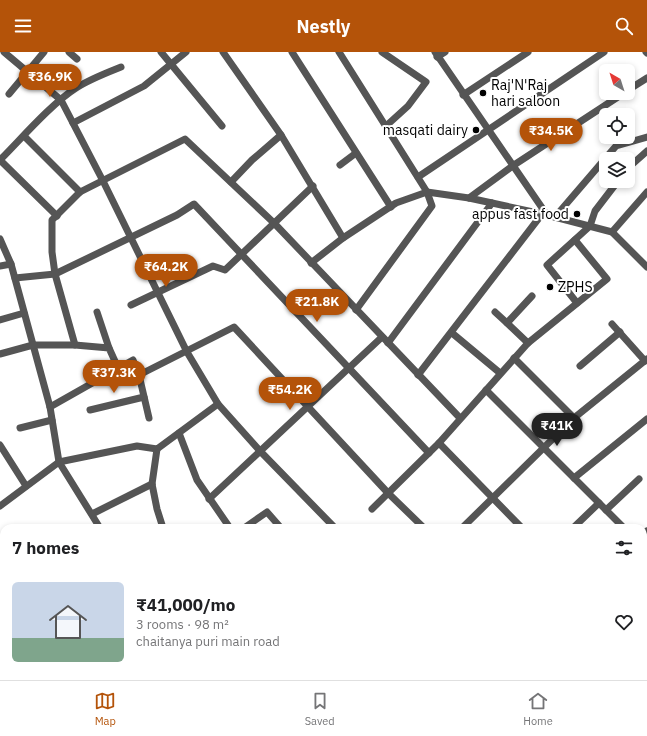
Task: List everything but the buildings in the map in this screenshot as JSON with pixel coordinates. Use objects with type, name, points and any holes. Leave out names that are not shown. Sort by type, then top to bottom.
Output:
[{"type":"street","points":[[4,52],[61,100],[103,181],[186,352],[218,404],[261,452],[331,524]]},
{"type":"street","points":[[9,94],[44,52]]},
{"type":"street","points":[[69,52],[77,59]]},
{"type":"street","points":[[160,52],[222,126]]},
{"type":"street","points":[[73,123],[144,86],[186,52]]},
{"type":"street","points":[[223,52],[281,135],[343,238]]},
{"type":"street","points":[[292,52],[391,207]]},
{"type":"street","points":[[339,52],[418,177],[427,192],[432,206]]},
{"type":"street","points":[[382,52],[426,82],[408,106],[386,126]]},
{"type":"street","points":[[446,52],[436,55],[514,166],[544,215]]},
{"type":"street","points":[[463,94],[528,52]]},
{"type":"street","points":[[418,177],[604,52]]},
{"type":"street","points":[[56,216],[0,160],[75,88],[121,67]]},
{"type":"street","points":[[635,86],[647,78]]},
{"type":"street","points":[[469,198],[514,166],[613,100]]},
{"type":"street","points":[[232,182],[252,160],[281,135]]},
{"type":"street","points":[[24,136],[80,192]]},
{"type":"street","points":[[555,217],[616,146],[646,138]]},
{"type":"street","points":[[75,345],[55,274],[52,252],[52,220],[80,192],[185,139],[274,223],[460,418]]},
{"type":"street","points":[[635,162],[647,151]]},
{"type":"street","points":[[340,165],[356,153]]},
{"type":"street","points":[[131,305],[214,266],[225,270],[313,186]]},
{"type":"street","points":[[577,303],[547,265],[590,226],[594,211],[612,188]]},
{"type":"street","points":[[311,263],[343,238],[396,203],[427,192],[469,198],[555,217],[612,232],[647,267]]},
{"type":"street","points":[[612,232],[647,192]]},
{"type":"street","points":[[356,310],[441,195]]},
{"type":"street","points":[[388,343],[492,203]]},
{"type":"street","points":[[15,278],[55,274],[177,215],[194,204],[240,255],[429,453]]},
{"type":"street","points":[[418,375],[544,215]]},
{"type":"street","points":[[0,239],[11,264],[50,407],[59,462],[98,524]]},
{"type":"street","points":[[372,509],[439,443],[528,343],[607,279],[575,240]]},
{"type":"street","points":[[0,266],[11,264]]},
{"type":"street","points":[[507,323],[532,296]]},
{"type":"street","points":[[97,312],[109,348],[118,368]]},
{"type":"street","points":[[495,312],[528,343]]},
{"type":"street","points":[[0,320],[24,313]]},
{"type":"street","points":[[466,524],[574,418],[646,360],[612,324]]},
{"type":"street","points":[[139,375],[234,328],[388,493],[420,524]]},
{"type":"street","points":[[452,332],[500,373]]},
{"type":"street","points":[[580,366],[620,332]]},
{"type":"street","points":[[209,499],[261,452],[347,368],[382,337]]},
{"type":"street","points":[[0,354],[33,345],[75,345],[109,348]]},
{"type":"street","points":[[514,358],[574,418]]},
{"type":"street","points":[[50,407],[133,360],[139,375],[149,418]]},
{"type":"street","points":[[486,390],[620,524]]},
{"type":"street","points":[[90,410],[144,397]]},
{"type":"street","points":[[0,506],[59,462],[137,446],[157,449],[218,404]]},
{"type":"street","points":[[574,478],[647,419]]},
{"type":"street","points":[[20,428],[52,420]]},
{"type":"street","points":[[179,433],[197,480],[227,524]]},
{"type":"street","points":[[439,443],[518,524]]},
{"type":"street","points":[[0,445],[26,486]]},
{"type":"street","points":[[157,449],[152,484],[157,510],[162,524]]},
{"type":"street","points":[[606,510],[639,479]]},
{"type":"street","points":[[92,514],[152,484]]},
{"type":"street","points":[[577,524],[599,503]]},
{"type":"street","points":[[250,524],[267,512],[277,524]]},
{"type":"place","name":"Raj'N'Raj hari saloon","points":[[483,93]]},
{"type":"place","name":"masqati dairy","points":[[476,130]]},
{"type":"place","name":"appus fast food","points":[[577,214]]},
{"type":"place","name":"ZPHS","points":[[550,287]]}]
